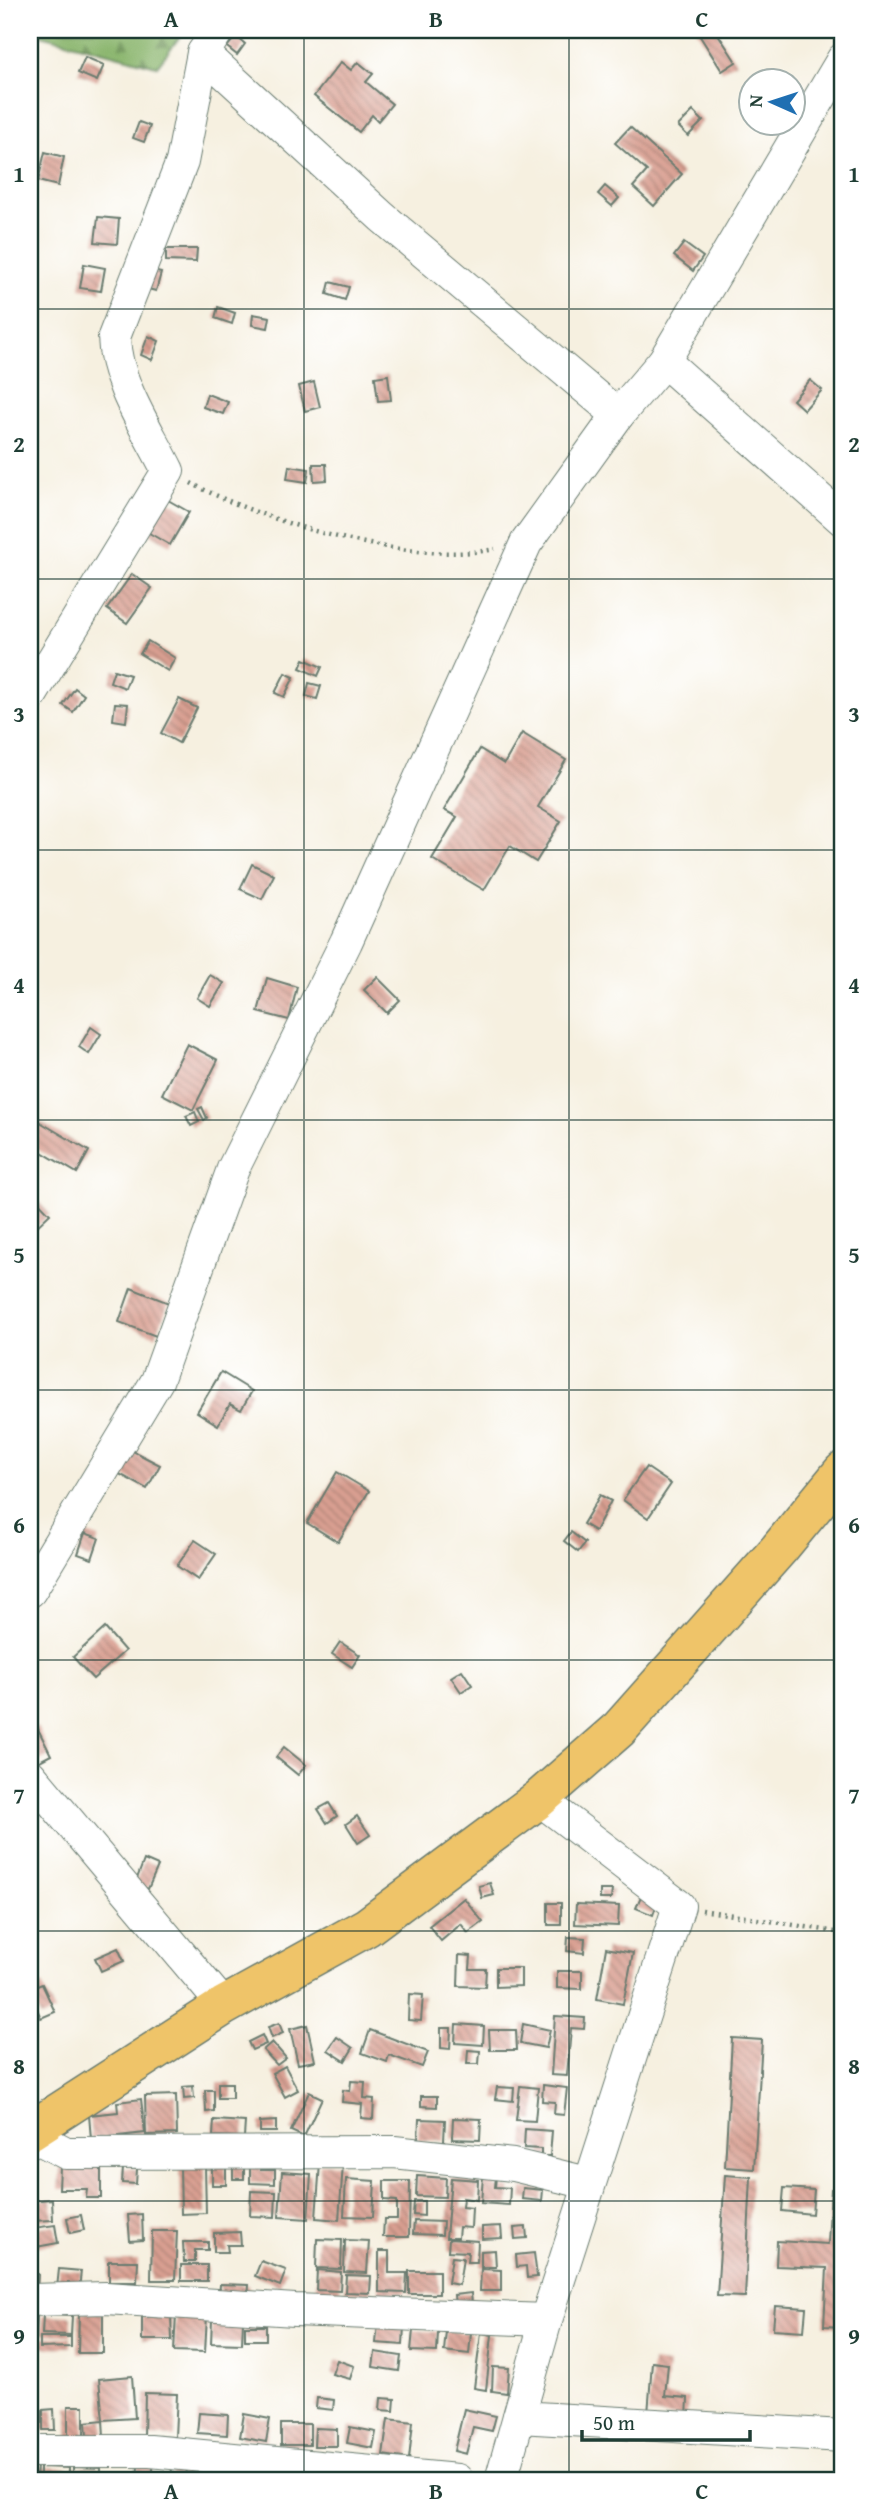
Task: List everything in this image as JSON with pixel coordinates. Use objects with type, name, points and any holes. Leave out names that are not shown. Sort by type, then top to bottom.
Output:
[{"type":"main road","points":[[30,2132],[224,2007],[367,1927],[539,1799],[619,1729],[779,1549],[843,1471]]},
{"type":"street","points":[[210,41],[382,217],[618,415]]},
{"type":"street","points":[[30,697],[168,471],[124,381],[114,351],[114,337],[182,162],[210,41]]},
{"type":"street","points":[[30,1591],[157,1381],[233,1169],[346,942],[526,543],[618,415],[664,360],[843,60]]},
{"type":"street","points":[[664,360],[843,520]]},
{"type":"street","points":[[30,1775],[224,2007]]},
{"type":"street","points":[[501,2480],[546,2320],[679,1906],[539,1799]]},
{"type":"street","points":[[30,2132],[66,2152],[394,2152],[513,2165],[589,2183]]},
{"type":"street","points":[[30,2300],[106,2298],[295,2310],[546,2320]]},
{"type":"street","points":[[519,2417],[843,2436]]},
{"type":"street","points":[[30,2451],[150,2452],[457,2480]]},
{"type":"path","points":[[168,471],[230,504],[341,537],[413,552],[477,553],[526,543]]},
{"type":"path","points":[[679,1906],[843,1933]]},
{"type":"green space","points":[[30,30],[185,30],[157,66]]},
{"type":"building","points":[[696,30],[724,30],[718,34],[736,62],[722,71]]},
{"type":"building","points":[[236,36],[245,44],[237,55],[227,47]]},
{"type":"building","points":[[85,57],[104,65],[97,81],[78,73]]},
{"type":"building","points":[[341,62],[351,70],[358,62],[373,74],[366,82],[392,104],[378,121],[372,115],[359,132],[314,96]]},
{"type":"building","points":[[693,111],[703,121],[688,136],[678,126]]},
{"type":"building","points":[[139,122],[150,126],[144,142],[133,138]]},
{"type":"building","points":[[630,127],[682,174],[654,206],[633,187],[647,171],[615,143]]},
{"type":"building","points":[[45,152],[64,157],[58,186],[38,181]]},
{"type":"building","points":[[605,186],[619,198],[612,206],[598,194]]},
{"type":"building","points":[[98,217],[119,219],[117,244],[95,242]]},
{"type":"building","points":[[684,243],[703,257],[693,271],[674,256]]},
{"type":"building","points":[[166,249],[197,249],[196,262],[166,261]]},
{"type":"building","points":[[84,264],[105,268],[101,291],[80,288]]},
{"type":"building","points":[[148,270],[161,273],[156,291],[144,288]]},
{"type":"building","points":[[330,282],[349,287],[345,300],[327,294]]},
{"type":"building","points":[[218,307],[235,313],[232,324],[215,318]]},
{"type":"building","points":[[253,314],[270,317],[268,328],[252,325]]},
{"type":"building","points":[[148,336],[159,341],[152,360],[141,355]]},
{"type":"building","points":[[388,375],[391,400],[378,401],[375,377]]},
{"type":"building","points":[[810,380],[822,390],[804,410],[793,400]]},
{"type":"building","points":[[314,382],[320,407],[305,411],[299,386]]},
{"type":"building","points":[[207,394],[228,402],[223,414],[203,407]]},
{"type":"building","points":[[313,464],[326,464],[327,480],[314,481]]},
{"type":"building","points":[[289,466],[309,469],[307,482],[287,479]]},
{"type":"building","points":[[168,500],[189,512],[170,545],[149,533]]},
{"type":"building","points":[[132,574],[152,588],[127,623],[107,609]]},
{"type":"building","points":[[148,641],[175,658],[168,671],[140,654]]},
{"type":"building","points":[[304,659],[322,667],[318,676],[300,668]]},
{"type":"building","points":[[114,670],[130,675],[125,688],[110,682]]},
{"type":"building","points":[[285,673],[294,677],[284,697],[275,693]]},
{"type":"building","points":[[309,683],[321,686],[317,699],[306,696]]},
{"type":"building","points":[[75,688],[84,695],[73,712],[63,705]]},
{"type":"building","points":[[179,699],[197,708],[179,743],[161,733]]},
{"type":"building","points":[[115,703],[128,704],[126,722],[113,720]]},
{"type":"building","points":[[522,733],[566,760],[538,807],[561,821],[536,862],[510,846],[484,890],[432,859],[457,817],[444,810],[480,749],[504,764]]},
{"type":"building","points":[[252,864],[274,875],[262,899],[240,889]]},
{"type":"building","points":[[210,975],[224,983],[210,1006],[197,998]]},
{"type":"building","points":[[377,977],[400,1000],[387,1013],[364,990]]},
{"type":"building","points":[[267,978],[297,987],[289,1020],[258,1012]]},
{"type":"building","points":[[91,1027],[101,1034],[89,1054],[79,1047]]},
{"type":"building","points":[[187,1044],[218,1060],[193,1110],[162,1094]]},
{"type":"building","points":[[202,1107],[207,1118],[204,1120],[198,1109]]},
{"type":"building","points":[[195,1112],[199,1122],[191,1126],[186,1116]]},
{"type":"building","points":[[40,1122],[89,1151],[77,1173],[30,1145]]},
{"type":"building","points":[[30,1193],[50,1214],[30,1233]]},
{"type":"building","points":[[131,1288],[169,1303],[156,1336],[119,1322]]},
{"type":"building","points":[[221,1372],[252,1391],[241,1410],[230,1404],[218,1425],[197,1412]]},
{"type":"building","points":[[125,1447],[160,1465],[147,1489],[112,1470]]},
{"type":"building","points":[[646,1467],[671,1484],[648,1518],[623,1500]]},
{"type":"building","points":[[337,1472],[369,1491],[338,1542],[307,1523]]},
{"type":"building","points":[[600,1495],[611,1501],[595,1531],[583,1524]]},
{"type":"building","points":[[571,1532],[585,1543],[578,1552],[564,1541]]},
{"type":"building","points":[[85,1533],[99,1538],[92,1559],[78,1554]]},
{"type":"building","points":[[195,1540],[216,1554],[198,1580],[177,1566]]},
{"type":"building","points":[[105,1628],[125,1651],[93,1679],[73,1657]]},
{"type":"building","points":[[340,1642],[360,1655],[352,1667],[332,1654]]},
{"type":"building","points":[[462,1670],[472,1685],[461,1692],[451,1677]]},
{"type":"building","points":[[37,1727],[51,1755],[30,1766],[30,1730]]},
{"type":"building","points":[[284,1747],[306,1765],[298,1775],[276,1757]]},
{"type":"building","points":[[329,1803],[337,1816],[327,1823],[318,1809]]},
{"type":"building","points":[[357,1816],[370,1835],[358,1843],[346,1824]]},
{"type":"building","points":[[144,1860],[158,1866],[148,1889],[135,1884]]},
{"type":"building","points":[[490,1883],[494,1895],[482,1898],[479,1886]]},
{"type":"building","points":[[600,1890],[612,1890],[611,1899],[600,1899]]},
{"type":"building","points":[[641,1896],[657,1903],[653,1915],[636,1908]]},
{"type":"building","points":[[464,1898],[483,1922],[468,1933],[461,1924],[441,1941],[429,1926]]},
{"type":"building","points":[[548,1903],[561,1903],[561,1925],[548,1925]]},
{"type":"building","points":[[576,1904],[619,1906],[618,1926],[575,1924]]},
{"type":"building","points":[[568,1937],[585,1938],[584,1953],[567,1951]]},
{"type":"building","points":[[118,1948],[124,1961],[101,1971],[95,1958]]},
{"type":"building","points":[[606,1948],[633,1953],[623,2004],[597,1999]]},
{"type":"building","points":[[459,1955],[471,1956],[470,1969],[486,1969],[485,1987],[458,1986]]},
{"type":"building","points":[[496,1968],[521,1968],[521,1986],[496,1987]]},
{"type":"building","points":[[557,1971],[582,1971],[582,1989],[557,1988]]},
{"type":"building","points":[[42,1984],[55,2012],[41,2018],[37,2009],[30,2012],[30,1989]]},
{"type":"building","points":[[409,1994],[423,1995],[421,2021],[408,2020]]},
{"type":"building","points":[[555,2016],[585,2018],[584,2029],[571,2028],[567,2076],[551,2075]]},
{"type":"building","points":[[279,2023],[283,2033],[272,2038],[268,2027]]},
{"type":"building","points":[[456,2024],[484,2026],[483,2045],[455,2043]]},
{"type":"building","points":[[523,2024],[550,2030],[546,2048],[520,2043]]},
{"type":"building","points":[[307,2025],[315,2061],[298,2064],[290,2029]]},
{"type":"building","points":[[441,2028],[451,2028],[450,2049],[441,2048]]},
{"type":"building","points":[[370,2030],[428,2052],[422,2067],[389,2055],[387,2062],[362,2053]]},
{"type":"building","points":[[489,2030],[516,2030],[517,2050],[490,2050]]},
{"type":"building","points":[[262,2035],[266,2044],[252,2050],[248,2042]]},
{"type":"building","points":[[337,2037],[353,2048],[345,2061],[328,2050]]},
{"type":"building","points":[[732,2038],[762,2040],[754,2169],[725,2167]]},
{"type":"building","points":[[272,2042],[286,2058],[277,2065],[263,2050]]},
{"type":"building","points":[[468,2050],[480,2051],[479,2064],[467,2064]]},
{"type":"building","points":[[285,2066],[298,2090],[285,2097],[272,2073]]},
{"type":"building","points":[[351,2081],[365,2082],[364,2098],[374,2099],[373,2119],[361,2118],[362,2104],[342,2102],[343,2090],[350,2091]]},
{"type":"building","points":[[218,2083],[232,2083],[232,2098],[218,2098]]},
{"type":"building","points":[[543,2085],[567,2088],[564,2115],[554,2114],[555,2102],[542,2101]]},
{"type":"building","points":[[193,2086],[194,2098],[184,2099],[183,2087]]},
{"type":"building","points":[[520,2086],[538,2088],[535,2121],[516,2120]]},
{"type":"building","points":[[497,2087],[514,2088],[513,2101],[495,2099]]},
{"type":"building","points":[[205,2090],[214,2090],[214,2111],[206,2112]]},
{"type":"building","points":[[309,2092],[322,2098],[304,2137],[291,2131]]},
{"type":"building","points":[[176,2095],[177,2134],[146,2135],[145,2096]]},
{"type":"building","points":[[421,2096],[437,2096],[437,2107],[421,2106]]},
{"type":"building","points":[[141,2099],[145,2133],[91,2139],[89,2115],[118,2112],[117,2102]]},
{"type":"building","points":[[453,2118],[481,2119],[480,2140],[452,2139]]},
{"type":"building","points":[[419,2119],[445,2120],[444,2141],[418,2140]]},
{"type":"building","points":[[214,2120],[245,2122],[244,2137],[213,2136]]},
{"type":"building","points":[[276,2121],[276,2132],[260,2132],[260,2122]]},
{"type":"building","points":[[525,2129],[552,2131],[550,2156],[541,2156],[541,2149],[524,2148]]},
{"type":"building","points":[[233,2161],[244,2161],[244,2179],[233,2179]]},
{"type":"building","points":[[250,2161],[261,2162],[261,2170],[275,2170],[275,2184],[250,2183]]},
{"type":"building","points":[[212,2162],[226,2162],[226,2185],[212,2185]]},
{"type":"building","points":[[320,2163],[343,2164],[339,2220],[316,2218]]},
{"type":"building","points":[[101,2166],[101,2198],[86,2198],[87,2189],[59,2189],[60,2167]]},
{"type":"building","points":[[180,2166],[205,2166],[206,2213],[181,2214]]},
{"type":"building","points":[[123,2168],[137,2169],[136,2184],[122,2183]]},
{"type":"building","points":[[282,2172],[311,2174],[308,2219],[279,2217]]},
{"type":"building","points":[[725,2175],[751,2177],[745,2297],[717,2296]]},
{"type":"building","points":[[417,2176],[446,2178],[445,2197],[416,2196]]},
{"type":"building","points":[[483,2176],[496,2177],[495,2187],[510,2188],[509,2205],[481,2203]]},
{"type":"building","points":[[451,2178],[478,2180],[477,2200],[463,2198],[462,2207],[472,2208],[471,2228],[459,2227],[458,2238],[446,2238]]},
{"type":"building","points":[[346,2179],[375,2181],[373,2217],[344,2216]]},
{"type":"building","points":[[384,2181],[410,2181],[409,2237],[383,2237],[384,2219],[397,2219],[397,2201],[384,2200]]},
{"type":"building","points":[[523,2188],[543,2190],[542,2201],[522,2199]]},
{"type":"building","points":[[784,2188],[814,2190],[812,2214],[782,2211]]},
{"type":"building","points":[[831,2189],[843,2189],[843,2327],[824,2326],[827,2268],[776,2266],[777,2241],[828,2244]]},
{"type":"building","points":[[251,2191],[276,2192],[275,2217],[250,2216]]},
{"type":"building","points":[[52,2199],[53,2220],[30,2221],[30,2201]]},
{"type":"building","points":[[414,2201],[424,2201],[424,2216],[413,2215]]},
{"type":"building","points":[[142,2214],[143,2240],[130,2241],[128,2215]]},
{"type":"building","points":[[81,2215],[84,2230],[70,2233],[67,2218]]},
{"type":"building","points":[[414,2221],[443,2222],[442,2235],[413,2234]]},
{"type":"building","points":[[55,2225],[58,2243],[36,2247],[33,2228]]},
{"type":"building","points":[[501,2226],[502,2238],[482,2239],[482,2227]]},
{"type":"building","points":[[526,2227],[527,2238],[515,2239],[514,2228]]},
{"type":"building","points":[[152,2231],[177,2231],[175,2280],[151,2280]]},
{"type":"building","points":[[240,2232],[241,2245],[227,2245],[228,2252],[214,2252],[214,2233]]},
{"type":"building","points":[[317,2239],[342,2240],[341,2269],[316,2268]]},
{"type":"building","points":[[449,2239],[478,2241],[477,2262],[467,2262],[468,2252],[448,2251]]},
{"type":"building","points":[[345,2240],[369,2241],[367,2273],[344,2272]]},
{"type":"building","points":[[183,2242],[208,2242],[208,2250],[195,2250],[195,2262],[184,2262]]},
{"type":"building","points":[[495,2250],[496,2267],[481,2267],[481,2251]]},
{"type":"building","points":[[379,2251],[389,2251],[389,2273],[407,2273],[406,2293],[379,2292]]},
{"type":"building","points":[[534,2253],[537,2277],[527,2278],[526,2266],[517,2267],[516,2255]]},
{"type":"building","points":[[452,2257],[463,2258],[459,2285],[448,2283]]},
{"type":"building","points":[[109,2261],[138,2261],[137,2282],[109,2282]]},
{"type":"building","points":[[261,2261],[286,2270],[280,2286],[255,2276]]},
{"type":"building","points":[[181,2265],[207,2265],[207,2281],[181,2281]]},
{"type":"building","points":[[59,2269],[81,2271],[79,2290],[57,2288]]},
{"type":"building","points":[[481,2269],[501,2270],[501,2291],[480,2291]]},
{"type":"building","points":[[317,2270],[341,2272],[340,2291],[316,2290]]},
{"type":"building","points":[[409,2271],[439,2271],[439,2294],[409,2294]]},
{"type":"building","points":[[30,2274],[38,2274],[37,2291],[30,2291]]},
{"type":"building","points":[[346,2275],[371,2276],[370,2293],[345,2292]]},
{"type":"building","points":[[220,2284],[249,2285],[248,2300],[219,2299]]},
{"type":"building","points":[[471,2293],[472,2304],[455,2305],[454,2295]]},
{"type":"building","points":[[775,2306],[806,2308],[804,2331],[773,2329]]},
{"type":"building","points":[[79,2312],[103,2312],[103,2353],[78,2353]]},
{"type":"building","points":[[30,2313],[37,2313],[36,2338],[30,2338]]},
{"type":"building","points":[[176,2314],[207,2315],[205,2352],[174,2351]]},
{"type":"building","points":[[43,2315],[72,2316],[71,2335],[42,2334]]},
{"type":"building","points":[[171,2316],[172,2340],[142,2340],[142,2317]]},
{"type":"building","points":[[212,2320],[243,2321],[242,2344],[211,2343]]},
{"type":"building","points":[[378,2324],[404,2325],[403,2345],[376,2343]]},
{"type":"building","points":[[245,2326],[266,2326],[266,2340],[245,2340]]},
{"type":"building","points":[[413,2330],[438,2332],[437,2352],[411,2351]]},
{"type":"building","points":[[446,2331],[471,2333],[469,2354],[444,2351]]},
{"type":"building","points":[[481,2333],[492,2335],[486,2390],[474,2388]]},
{"type":"building","points":[[40,2337],[71,2337],[71,2347],[40,2348]]},
{"type":"building","points":[[375,2352],[401,2356],[399,2371],[373,2367]]},
{"type":"building","points":[[337,2360],[354,2366],[350,2379],[332,2374]]},
{"type":"building","points":[[652,2362],[668,2364],[665,2396],[688,2398],[687,2418],[648,2414]]},
{"type":"building","points":[[493,2367],[509,2368],[507,2393],[492,2391]]},
{"type":"building","points":[[132,2376],[135,2418],[103,2420],[99,2379]]},
{"type":"building","points":[[145,2393],[177,2394],[175,2437],[144,2436]]},
{"type":"building","points":[[317,2398],[334,2400],[333,2410],[316,2408]]},
{"type":"building","points":[[381,2398],[395,2399],[394,2411],[380,2410]]},
{"type":"building","points":[[68,2406],[84,2406],[84,2441],[68,2441]]},
{"type":"building","points":[[54,2409],[55,2430],[43,2430],[43,2410]]},
{"type":"building","points":[[464,2409],[496,2416],[492,2431],[473,2427],[466,2454],[454,2451]]},
{"type":"building","points":[[199,2413],[228,2415],[227,2435],[197,2433]]},
{"type":"building","points":[[244,2414],[270,2419],[266,2442],[240,2437]]},
{"type":"building","points":[[30,2415],[35,2415],[35,2438],[30,2438]]},
{"type":"building","points":[[388,2419],[413,2422],[409,2459],[383,2455]]},
{"type":"building","points":[[103,2420],[104,2436],[87,2437],[86,2422]]},
{"type":"building","points":[[281,2424],[310,2424],[310,2445],[281,2445]]},
{"type":"building","points":[[350,2427],[376,2432],[373,2448],[347,2443]]},
{"type":"building","points":[[315,2428],[337,2429],[337,2446],[314,2446]]},
{"type":"building","points":[[30,2465],[37,2466],[36,2480],[30,2480]]},
{"type":"building","points":[[138,2466],[153,2466],[153,2480],[137,2480]]},
{"type":"building","points":[[40,2467],[69,2468],[69,2480],[40,2480]]},
{"type":"building","points":[[73,2467],[101,2468],[101,2480],[73,2480]]},
{"type":"building","points":[[172,2467],[187,2468],[186,2480],[171,2480]]},
{"type":"building","points":[[203,2477],[232,2478],[232,2480],[203,2480]]}]
